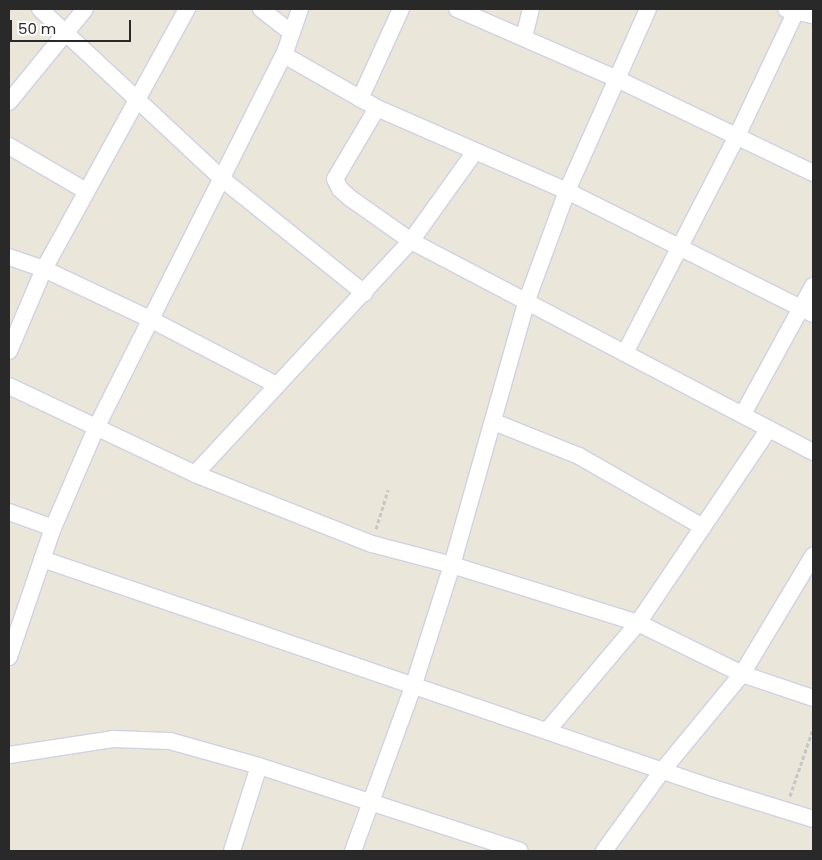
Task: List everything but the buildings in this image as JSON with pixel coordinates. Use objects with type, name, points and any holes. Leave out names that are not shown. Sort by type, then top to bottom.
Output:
[{"type":"street","points":[[40,9],[138,98],[221,178],[364,293]]},
{"type":"street","points":[[9,102],[85,9]]},
{"type":"street","points":[[9,351],[44,269],[186,9]]},
{"type":"street","points":[[261,9],[292,33]]},
{"type":"street","points":[[9,657],[12,634],[53,528],[96,428],[284,55],[300,9]]},
{"type":"street","points":[[360,99],[401,9]]},
{"type":"street","points":[[458,9],[618,79],[813,173]]},
{"type":"street","points":[[524,38],[531,9]]},
{"type":"street","points":[[353,851],[414,684],[452,564],[494,422],[527,300],[567,191],[648,9]]},
{"type":"street","points":[[625,353],[738,136],[791,10],[813,15]]},
{"type":"street","points":[[284,55],[376,108],[474,153],[567,191],[681,245],[808,311]]},
{"type":"street","points":[[376,108],[335,179],[340,189],[411,241],[527,300],[813,452]]},
{"type":"street","points":[[9,146],[86,190]]},
{"type":"street","points":[[195,474],[411,241],[474,153]]},
{"type":"street","points":[[9,257],[44,269],[150,319],[277,385]]},
{"type":"street","points":[[743,414],[808,311],[813,286]]},
{"type":"street","points":[[9,386],[195,474],[372,544],[452,564],[638,623],[742,674],[813,698]]},
{"type":"street","points":[[494,422],[579,456],[703,527]]},
{"type":"street","points":[[547,732],[638,623],[769,430]]},
{"type":"street","points":[[9,512],[53,528]]},
{"type":"street","points":[[604,851],[662,771],[742,674],[813,556]]},
{"type":"street","points":[[42,558],[414,684],[662,771],[813,819]]},
{"type":"street","points":[[9,754],[54,746],[141,738],[170,741],[259,766],[369,804],[520,851]]},
{"type":"street","points":[[232,851],[259,766]]},
{"type":"path","points":[[372,544],[388,490]]},
{"type":"path","points":[[786,811],[813,729]]}]
